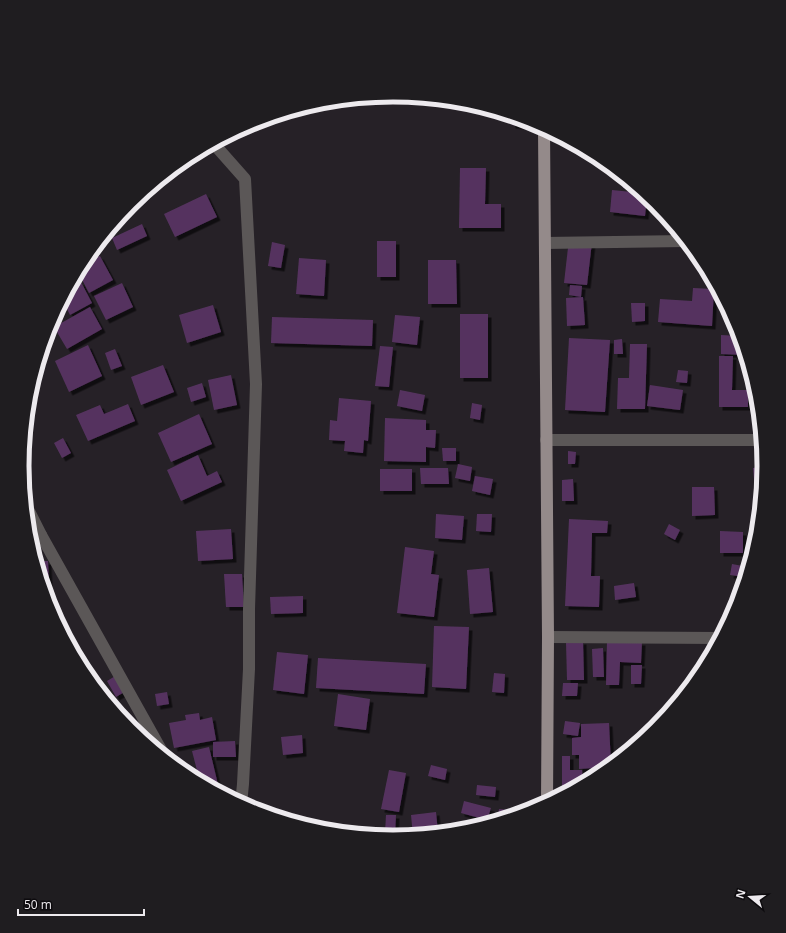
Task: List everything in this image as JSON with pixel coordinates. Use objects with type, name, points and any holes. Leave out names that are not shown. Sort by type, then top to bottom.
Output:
[{"type":"main road","points":[[544,135],[548,637],[547,796]]},
{"type":"street","points":[[217,148],[245,179],[256,384],[249,609],[250,669],[241,797]]},
{"type":"street","points":[[545,243],[678,240]]},
{"type":"street","points":[[546,440],[756,440]]},
{"type":"street","points":[[37,541],[157,743]]},
{"type":"street","points":[[548,637],[714,638]]},
{"type":"building","points":[[460,168],[486,168],[485,204],[501,204],[501,228],[459,228]]},
{"type":"building","points":[[612,190],[632,192],[646,205],[645,216],[610,212]]},
{"type":"building","points":[[206,194],[217,217],[175,237],[164,214]]},
{"type":"building","points":[[142,224],[147,236],[117,250],[112,238]]},
{"type":"building","points":[[569,239],[592,242],[587,285],[564,283]]},
{"type":"building","points":[[377,241],[396,241],[396,277],[377,277]]},
{"type":"building","points":[[272,242],[285,245],[281,268],[268,266]]},
{"type":"building","points":[[100,256],[113,280],[89,293],[81,278],[93,260]]},
{"type":"building","points":[[299,258],[326,260],[324,296],[296,294]]},
{"type":"building","points":[[428,260],[456,260],[457,304],[428,304]]},
{"type":"building","points":[[81,282],[92,303],[70,315],[66,308],[78,283]]},
{"type":"building","points":[[122,283],[133,307],[106,320],[94,296]]},
{"type":"building","points":[[570,285],[582,286],[581,297],[569,295]]},
{"type":"building","points":[[693,288],[710,289],[714,295],[712,326],[658,322],[660,299],[692,301]]},
{"type":"building","points":[[583,297],[585,325],[567,326],[566,298]]},
{"type":"building","points":[[631,303],[645,303],[645,321],[632,322]]},
{"type":"building","points":[[213,305],[221,332],[187,343],[179,315]]},
{"type":"building","points":[[90,307],[102,329],[67,349],[56,330],[58,325]]},
{"type":"building","points":[[460,314],[488,314],[488,378],[460,378]]},
{"type":"building","points":[[395,315],[420,317],[417,345],[392,342]]},
{"type":"building","points":[[272,317],[373,320],[372,346],[271,343]]},
{"type":"building","points":[[721,335],[733,336],[740,355],[721,354]]},
{"type":"building","points":[[569,338],[610,340],[605,412],[565,410]]},
{"type":"building","points":[[622,339],[623,354],[614,354],[614,340]]},
{"type":"building","points":[[630,344],[647,344],[645,409],[617,409],[618,378],[629,378]]},
{"type":"building","points":[[88,345],[102,376],[69,392],[55,361]]},
{"type":"building","points":[[380,346],[393,347],[389,387],[375,386]]},
{"type":"building","points":[[115,349],[122,366],[111,370],[105,353]]},
{"type":"building","points":[[719,356],[733,356],[732,390],[748,390],[748,407],[719,407]]},
{"type":"building","points":[[163,365],[174,392],[141,405],[131,377]]},
{"type":"building","points":[[678,370],[688,371],[687,383],[676,382]]},
{"type":"building","points":[[231,375],[237,405],[214,410],[208,380]]},
{"type":"building","points":[[202,383],[206,397],[191,402],[187,388]]},
{"type":"building","points":[[650,385],[683,390],[680,410],[647,406]]},
{"type":"building","points":[[400,390],[425,395],[422,411],[397,406]]},
{"type":"building","points":[[339,398],[371,401],[368,441],[364,440],[363,453],[344,451],[345,441],[329,440],[330,420],[337,421]]},
{"type":"building","points":[[472,403],[482,405],[480,420],[470,418]]},
{"type":"building","points":[[128,404],[135,421],[88,441],[76,415],[100,405],[104,414]]},
{"type":"building","points":[[199,414],[212,444],[171,462],[158,433]]},
{"type":"building","points":[[385,418],[426,420],[426,430],[436,430],[435,448],[426,447],[426,462],[384,461]]},
{"type":"building","points":[[63,438],[71,453],[62,458],[54,443]]},
{"type":"building","points":[[442,448],[456,448],[456,461],[443,461]]},
{"type":"building","points":[[568,451],[576,452],[575,464],[568,464]]},
{"type":"building","points":[[198,455],[207,476],[217,471],[222,482],[181,501],[167,470]]},
{"type":"building","points":[[458,464],[472,467],[470,481],[455,478]]},
{"type":"building","points":[[420,468],[448,468],[449,484],[421,484]]},
{"type":"building","points":[[753,468],[757,468],[755,496]]},
{"type":"building","points":[[380,469],[412,469],[412,491],[380,491]]},
{"type":"building","points":[[475,476],[493,479],[490,495],[472,491]]},
{"type":"building","points":[[573,479],[574,501],[562,501],[562,480]]},
{"type":"building","points":[[692,487],[714,487],[715,515],[692,516]]},
{"type":"building","points":[[436,514],[464,516],[462,540],[435,538]]},
{"type":"building","points":[[477,514],[492,514],[491,532],[476,531]]},
{"type":"building","points":[[569,519],[608,521],[607,533],[592,533],[591,576],[600,576],[599,607],[565,606]]},
{"type":"building","points":[[669,524],[680,530],[675,540],[664,534]]},
{"type":"building","points":[[231,529],[233,559],[198,561],[196,531]]},
{"type":"building","points":[[720,531],[743,532],[743,553],[720,553]]},
{"type":"building","points":[[405,547],[434,551],[431,574],[439,575],[434,617],[397,613]]},
{"type":"building","points":[[41,561],[48,561],[48,584]]},
{"type":"building","points":[[732,564],[743,566],[740,576],[730,575]]},
{"type":"building","points":[[489,568],[493,612],[470,614],[467,570]]},
{"type":"building","points":[[224,574],[242,574],[244,607],[226,607]]},
{"type":"building","points":[[634,583],[636,597],[615,600],[614,586]]},
{"type":"building","points":[[303,596],[303,613],[271,614],[270,597]]},
{"type":"building","points":[[434,626],[469,627],[466,689],[432,687]]},
{"type":"building","points":[[583,641],[584,680],[567,680],[566,642]]},
{"type":"building","points":[[607,641],[642,642],[641,663],[620,662],[619,685],[606,685]]},
{"type":"building","points":[[603,648],[604,677],[593,677],[592,649]]},
{"type":"building","points":[[277,652],[308,655],[304,694],[273,690]]},
{"type":"building","points":[[318,658],[426,664],[424,694],[316,688]]},
{"type":"building","points":[[631,665],[642,665],[641,684],[631,684]]},
{"type":"building","points":[[494,673],[505,674],[504,693],[492,692]]},
{"type":"building","points":[[117,675],[126,691],[116,697],[107,681]]},
{"type":"building","points":[[563,683],[578,683],[577,696],[562,696]]},
{"type":"building","points":[[167,692],[169,704],[157,706],[155,694]]},
{"type":"building","points":[[338,694],[370,699],[366,730],[334,726]]},
{"type":"building","points":[[199,713],[200,720],[212,717],[216,740],[174,748],[169,723],[186,720],[185,715]]},
{"type":"building","points":[[565,721],[580,723],[578,736],[563,734]]},
{"type":"building","points":[[609,723],[611,758],[597,768],[579,769],[579,755],[572,755],[572,738],[581,737],[581,724]]},
{"type":"building","points":[[302,735],[303,753],[283,755],[281,737]]},
{"type":"building","points":[[235,741],[236,757],[213,757],[213,742]]},
{"type":"building","points":[[209,747],[218,786],[198,773],[192,751]]},
{"type":"building","points":[[562,756],[570,756],[570,770],[582,770],[583,777],[562,789]]},
{"type":"building","points":[[431,765],[447,769],[445,780],[428,776]]},
{"type":"building","points":[[389,770],[406,773],[399,812],[381,809]]},
{"type":"building","points":[[477,785],[496,787],[495,797],[476,795]]},
{"type":"building","points":[[464,801],[491,808],[488,818],[483,819],[461,813]]},
{"type":"building","points":[[499,809],[510,810],[510,811],[498,815]]},
{"type":"building","points":[[436,812],[437,827],[412,830],[411,815]]},
{"type":"building","points":[[386,815],[396,815],[395,830],[385,830]]}]
